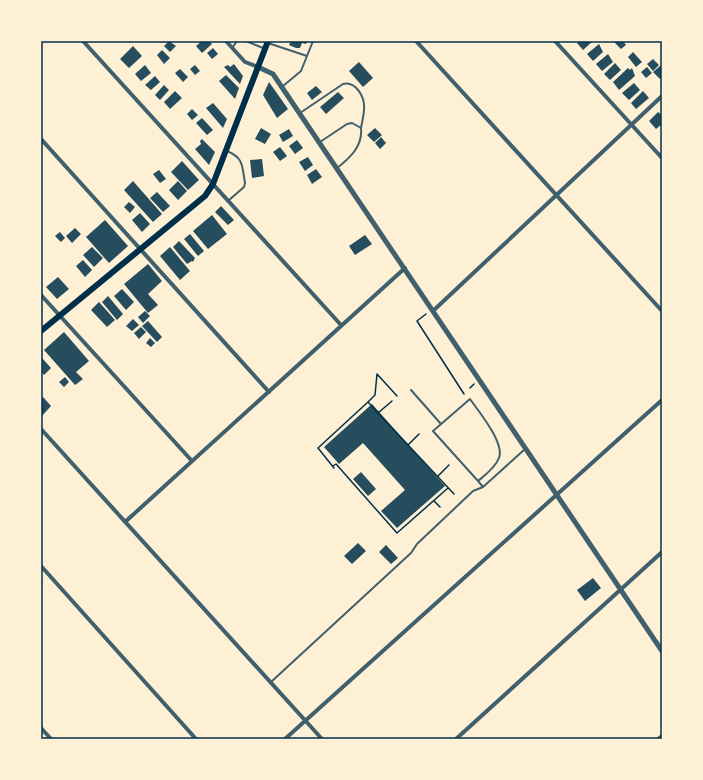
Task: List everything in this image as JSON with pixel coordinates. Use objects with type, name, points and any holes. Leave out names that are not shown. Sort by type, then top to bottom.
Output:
[{"type":"main road","points":[[41,331],[205,196],[213,184],[267,44]]},
{"type":"street","points":[[83,41],[341,325]]},
{"type":"street","points":[[226,41],[245,62],[273,74],[434,310],[662,651]]},
{"type":"street","points":[[416,41],[555,196],[662,311]]},
{"type":"street","points":[[555,41],[662,158]]},
{"type":"street","points":[[434,310],[662,96]]},
{"type":"street","points":[[41,139],[142,249],[269,392]]},
{"type":"street","points":[[125,522],[405,268]]},
{"type":"street","points":[[41,294],[192,461]]},
{"type":"street","points":[[285,739],[662,400]]},
{"type":"street","points":[[41,429],[322,739]]},
{"type":"street","points":[[456,739],[662,552]]},
{"type":"street","points":[[41,566],[196,739]]},
{"type":"street","points":[[41,728],[51,739]]},
{"type":"street","points":[[658,739],[662,736]]},
{"type":"lane","points":[[232,48],[237,41]]},
{"type":"lane","points":[[246,41],[267,44],[307,56]]},
{"type":"lane","points":[[282,87],[301,71],[313,41]]},
{"type":"lane","points":[[300,113],[343,84],[352,84],[356,88],[363,101],[364,109],[361,135],[354,153],[337,168]]},
{"type":"lane","points":[[320,143],[347,124],[352,123],[361,128]]},
{"type":"lane","points":[[226,151],[237,155],[240,159],[244,183],[244,187],[228,201]]},
{"type":"lane","points":[[411,390],[441,424]]},
{"type":"lane","points":[[478,481],[493,467],[500,457],[497,439],[470,399],[433,431],[483,488]]},
{"type":"lane","points":[[270,682],[411,553],[417,544],[473,491],[483,488],[526,449]]},
{"type":"path","points":[[426,314],[417,321],[464,394]]},
{"type":"path","points":[[397,396],[377,374],[375,395],[318,448],[334,467],[336,464],[397,533],[448,488]]},
{"type":"path","points":[[470,388],[474,384]]},
{"type":"path","points":[[378,413],[392,401]]},
{"type":"path","points":[[368,402],[454,494]]},
{"type":"path","points":[[408,445],[419,434]]},
{"type":"path","points":[[437,477],[449,465]]},
{"type":"path","points":[[434,501],[440,507]]},
{"type":"building","points":[[169,41],[176,46],[170,52],[164,46]]},
{"type":"building","points":[[202,41],[209,41],[212,44],[202,53],[196,46]]},
{"type":"building","points":[[291,41],[307,41],[306,44],[302,43],[300,48],[296,48],[289,45]]},
{"type":"building","points":[[579,41],[593,41],[583,50],[577,43]]},
{"type":"building","points":[[616,41],[623,41],[626,45],[621,49],[615,43]]},
{"type":"building","points":[[599,44],[603,52],[593,61],[587,54]]},
{"type":"building","points":[[133,46],[142,56],[129,68],[120,59]]},
{"type":"building","points":[[213,48],[218,54],[212,59],[207,53]]},
{"type":"building","points":[[162,50],[170,58],[164,64],[157,55]]},
{"type":"building","points":[[633,52],[642,62],[636,67],[628,57]]},
{"type":"building","points":[[608,54],[613,62],[602,71],[596,64]]},
{"type":"building","points":[[653,59],[659,65],[653,71],[647,64]]},
{"type":"building","points":[[359,62],[373,78],[363,87],[349,71]]},
{"type":"building","points":[[615,63],[621,70],[610,80],[604,74]]},
{"type":"building","points":[[234,64],[243,76],[240,84],[224,67],[228,65],[230,67]]},
{"type":"building","points":[[145,65],[151,73],[141,81],[135,74]]},
{"type":"building","points":[[195,65],[200,71],[195,75],[190,69]]},
{"type":"building","points":[[660,66],[662,68],[662,76],[660,79],[653,72]]},
{"type":"building","points":[[647,67],[652,73],[646,78],[641,72]]},
{"type":"building","points":[[628,68],[630,70],[632,68],[635,76],[619,90],[613,82]]},
{"type":"building","points":[[180,69],[188,77],[183,82],[175,73]]},
{"type":"building","points":[[226,75],[239,88],[235,99],[219,81]]},
{"type":"building","points":[[155,76],[160,82],[151,90],[145,85]]},
{"type":"building","points":[[269,82],[288,109],[277,118],[263,95]]},
{"type":"building","points":[[634,83],[640,90],[629,100],[622,93]]},
{"type":"building","points":[[164,85],[169,90],[160,100],[155,95]]},
{"type":"building","points":[[316,86],[322,92],[312,100],[307,93]]},
{"type":"building","points":[[175,91],[182,98],[170,109],[164,102]]},
{"type":"building","points":[[643,91],[649,98],[636,109],[631,103]]},
{"type":"building","points":[[338,92],[344,98],[326,114],[320,107]]},
{"type":"building","points":[[213,103],[227,119],[223,128],[206,108]]},
{"type":"building","points":[[192,109],[198,115],[192,120],[187,114]]},
{"type":"building","points":[[658,112],[662,115],[662,124],[656,129],[649,121]]},
{"type":"building","points":[[202,118],[213,130],[207,135],[196,123]]},
{"type":"building","points":[[261,128],[271,134],[265,144],[255,139]]},
{"type":"building","points":[[375,128],[382,135],[374,142],[367,135]]},
{"type":"building","points":[[289,129],[293,136],[283,142],[279,135]]},
{"type":"building","points":[[381,137],[386,143],[380,149],[375,143]]},
{"type":"building","points":[[202,139],[215,152],[209,165],[195,149],[201,144],[200,141]]},
{"type":"building","points":[[297,140],[303,148],[295,154],[289,146]]},
{"type":"building","points":[[280,147],[287,156],[280,161],[273,152]]},
{"type":"building","points":[[308,157],[313,165],[305,171],[299,162]]},
{"type":"building","points":[[262,159],[264,176],[252,178],[250,160]]},
{"type":"building","points":[[182,161],[199,180],[188,190],[171,172]]},
{"type":"building","points":[[316,169],[322,177],[312,184],[307,175]]},
{"type":"building","points":[[159,170],[166,179],[160,183],[153,174]]},
{"type":"building","points":[[133,181],[162,214],[153,222],[124,190]]},
{"type":"building","points":[[178,181],[187,191],[178,200],[169,190]]},
{"type":"building","points":[[157,192],[170,206],[163,212],[150,198]]},
{"type":"building","points":[[129,202],[135,207],[130,213],[124,207]]},
{"type":"building","points":[[221,206],[234,220],[228,225],[215,212]]},
{"type":"building","points":[[140,213],[150,224],[142,232],[132,220]]},
{"type":"building","points":[[212,215],[227,234],[208,249],[193,231]]},
{"type":"building","points":[[105,220],[128,246],[109,263],[86,237]]},
{"type":"building","points":[[75,228],[81,234],[72,243],[66,236]]},
{"type":"building","points":[[60,232],[65,238],[61,242],[55,236]]},
{"type":"building","points":[[190,234],[204,251],[198,256],[184,239]]},
{"type":"building","points":[[365,235],[372,244],[355,255],[349,246]]},
{"type":"building","points":[[179,241],[195,258],[193,262],[192,261],[187,264],[173,247]]},
{"type":"building","points":[[92,247],[103,258],[94,267],[83,255]]},
{"type":"building","points":[[170,247],[190,271],[180,280],[160,256]]},
{"type":"building","points":[[83,260],[92,270],[85,277],[76,266]]},
{"type":"building","points":[[148,264],[162,281],[148,294],[158,305],[148,313],[124,284]]},
{"type":"building","points":[[58,277],[69,289],[57,299],[46,287]]},
{"type":"building","points":[[122,289],[134,302],[126,310],[114,296]]},
{"type":"building","points":[[108,296],[123,314],[117,320],[102,302]]},
{"type":"building","points":[[99,302],[115,320],[107,327],[91,310]]},
{"type":"building","points":[[145,311],[150,316],[143,323],[138,317]]},
{"type":"building","points":[[133,319],[139,325],[132,331],[126,326]]},
{"type":"building","points":[[148,321],[162,337],[157,342],[142,326]]},
{"type":"building","points":[[141,327],[146,332],[139,339],[134,333]]},
{"type":"building","points":[[64,332],[89,361],[76,372],[83,379],[75,385],[44,350]]},
{"type":"building","points":[[150,338],[155,343],[151,347],[146,343]]},
{"type":"building","points":[[41,357],[51,368],[44,375],[41,371]]},
{"type":"building","points":[[65,377],[69,382],[64,387],[59,382]]},
{"type":"building","points":[[43,397],[51,406],[41,417],[41,399]]},
{"type":"building","points":[[372,404],[445,486],[397,528],[381,511],[405,490],[363,443],[339,464],[324,447]]},
{"type":"building","points":[[361,472],[376,489],[368,496],[353,479]]},
{"type":"building","points":[[358,543],[366,551],[352,564],[344,556]]},
{"type":"building","points":[[386,545],[398,558],[391,564],[379,552]]},
{"type":"building","points":[[593,578],[601,588],[585,601],[577,590]]}]
